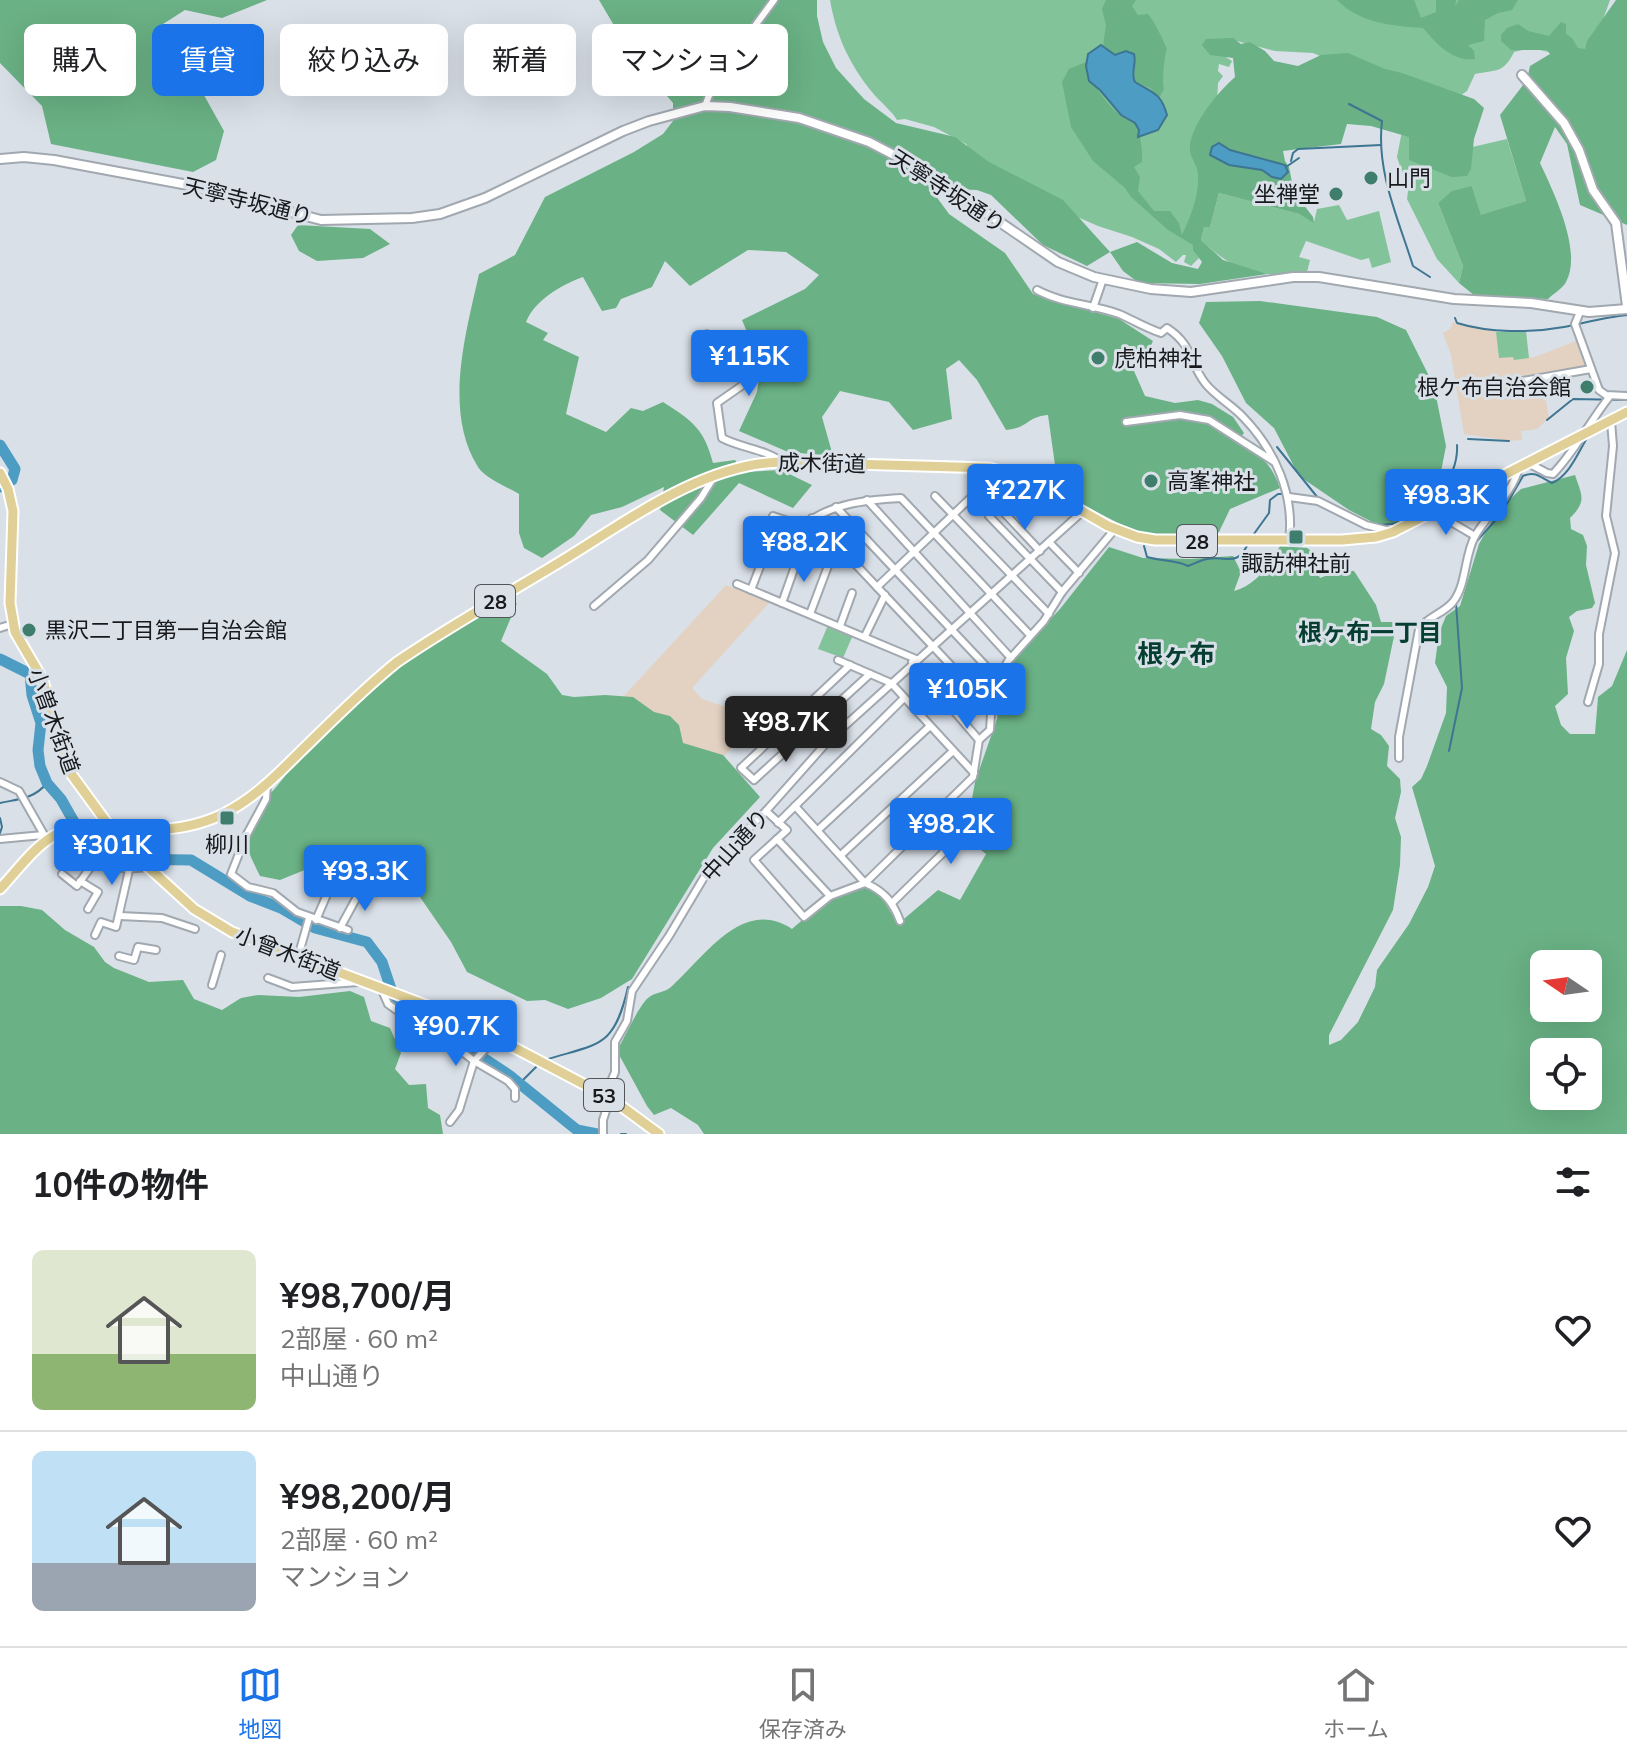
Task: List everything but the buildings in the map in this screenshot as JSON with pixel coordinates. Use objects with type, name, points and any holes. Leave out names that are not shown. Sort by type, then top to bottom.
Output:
[{"type":"main road","name":"成木街道","points":[[45,838],[71,829],[107,823],[139,828],[181,827],[214,818],[237,807],[267,784],[397,662],[648,509],[716,474],[745,465],[782,462],[990,468],[1028,480],[1115,529],[1155,540],[1355,540],[1393,532],[1627,412]]},
{"type":"main road","name":"小曽木街道","points":[[1,476],[8,489],[13,520],[10,603],[13,624],[20,644],[45,684],[67,765],[107,823]]},
{"type":"main road","name":"小曾木街道","points":[[107,823],[144,863],[213,922],[232,932],[452,1015],[607,1097],[659,1134]]},
{"type":"main road","points":[[129,846],[131,837],[139,828]]},
{"type":"main road","points":[[0,889],[45,838]]},
{"type":"street","points":[[705,106],[715,80],[774,0]]},
{"type":"street","points":[[1522,75],[1556,111],[1574,140],[1593,190],[1616,223],[1624,260],[1627,308]]},
{"type":"street","name":"天寧寺坂通り","points":[[0,159],[24,157],[54,160],[188,185],[321,220],[412,218],[440,214],[485,198],[623,131],[705,106],[782,114],[819,123],[869,142],[939,181],[1058,262],[1103,279],[1151,289],[1191,292],[1293,277],[1319,277],[1454,299],[1531,303],[1580,312],[1627,308]]},
{"type":"street","points":[[1093,308],[1103,279]]},
{"type":"street","points":[[1037,290],[1063,301],[1119,314],[1161,333],[1167,328],[1178,336],[1191,352],[1205,383],[1260,436],[1276,463],[1289,497],[1289,541]]},
{"type":"street","points":[[1580,312],[1575,324],[1599,390],[1608,398],[1627,396]]},
{"type":"street","points":[[707,334],[714,351],[745,365],[750,371],[747,382],[717,403],[722,438],[773,455],[782,462]]},
{"type":"street","points":[[1517,382],[1591,369]]},
{"type":"street","points":[[1399,758],[1399,737],[1419,629],[1425,620],[1441,613],[1456,596],[1475,536],[1523,465],[1553,474],[1588,432],[1608,398]]},
{"type":"street","points":[[1126,422],[1180,415],[1209,420],[1276,463]]},
{"type":"street","points":[[1588,702],[1599,664],[1599,634],[1615,553],[1606,516],[1613,446],[1611,421]]},
{"type":"street","points":[[594,606],[648,560],[701,498],[716,474]]},
{"type":"street","points":[[877,587],[981,488],[1040,551]]},
{"type":"street","points":[[935,496],[1049,614]]},
{"type":"street","points":[[1289,497],[1318,501],[1366,525],[1393,532]]},
{"type":"street","points":[[773,516],[803,526],[812,518],[836,507],[867,500],[901,498],[1030,635]]},
{"type":"street","points":[[867,500],[1011,658]]},
{"type":"street","points":[[998,506],[989,516],[1062,592]]},
{"type":"street","points":[[836,507],[998,679]]},
{"type":"street","name":"中山通り","points":[[603,1134],[607,1097],[615,1072],[615,1042],[627,1021],[632,991],[709,869],[766,811],[807,762],[914,661],[1082,512]]},
{"type":"street","points":[[1434,512],[1475,536]]},
{"type":"street","points":[[812,518],[990,707]]},
{"type":"street","points":[[766,811],[787,830],[754,860],[804,917],[830,896],[865,883],[973,777],[979,740],[990,730],[990,707],[998,679],[1011,658],[1049,614],[1062,592],[1115,529]]},
{"type":"street","points":[[1049,542],[1079,573]]},
{"type":"street","points":[[751,590],[769,543]]},
{"type":"street","points":[[782,603],[799,555]]},
{"type":"street","points":[[810,614],[828,566]]},
{"type":"street","points":[[737,584],[865,636],[914,661],[979,740]]},
{"type":"street","points":[[840,626],[852,593]]},
{"type":"street","points":[[865,636],[885,595]]},
{"type":"street","points":[[0,628],[13,624]]},
{"type":"street","points":[[838,660],[891,683],[974,773]]},
{"type":"street","points":[[850,665],[741,768],[754,780],[870,674]]},
{"type":"street","points":[[778,823],[904,698]]},
{"type":"street","points":[[818,830],[930,726]]},
{"type":"street","points":[[841,855],[953,751]]},
{"type":"street","points":[[0,782],[16,789],[45,838],[0,839]]},
{"type":"street","points":[[267,784],[266,799],[246,836],[231,874],[248,887],[273,893],[311,919],[344,929],[364,884]]},
{"type":"street","points":[[795,806],[865,883],[893,902],[900,921]]},
{"type":"street","points":[[893,902],[948,848],[925,825]]},
{"type":"street","points":[[777,839],[830,896]]},
{"type":"street","points":[[62,874],[77,886],[99,855],[116,868],[129,870],[144,863]]},
{"type":"street","points":[[95,935],[101,922],[116,927],[129,870]]},
{"type":"street","points":[[80,881],[98,892],[88,909]]},
{"type":"street","points":[[298,957],[306,929],[331,885]]},
{"type":"street","points":[[120,916],[162,918],[195,929]]},
{"type":"street","points":[[119,956],[134,960],[138,947],[156,950]]},
{"type":"street","points":[[212,985],[221,955]]},
{"type":"street","points":[[268,978],[292,987],[364,981]]},
{"type":"street","points":[[384,989],[388,1004],[428,1025],[474,1061],[508,1081],[515,1089],[515,1098]]},
{"type":"street","points":[[450,1122],[459,1110],[474,1061],[495,1039]]},
{"type":"shaded area","points":[[1453,322],[1496,330],[1499,358],[1514,356],[1514,360],[1535,357],[1576,341],[1586,369],[1542,376],[1549,418],[1537,429],[1521,431],[1522,440],[1464,434],[1451,355],[1443,333],[1450,329]]},
{"type":"shaded area","points":[[726,585],[770,602],[692,688],[702,699],[729,708],[734,717],[736,744],[719,761],[680,744],[623,697]]},
{"type":"green space","points":[[0,0],[267,0],[222,18],[185,10],[163,24],[152,24],[152,96],[204,96],[224,131],[216,160],[193,172],[51,144],[42,106],[32,96],[136,96],[136,24],[24,24],[24,88],[0,63]]},
{"type":"green space","points":[[599,0],[817,0],[823,42],[836,68],[864,99],[896,123],[955,137],[989,162],[1063,200],[1110,252],[1087,266],[1043,245],[991,195],[977,190],[930,188],[949,214],[1005,253],[1033,294],[1119,319],[1153,341],[1134,371],[1145,396],[1175,403],[1198,400],[1212,404],[1233,417],[1244,433],[1236,443],[1263,460],[1280,488],[1230,509],[1219,532],[1186,538],[1134,531],[1071,499],[1055,465],[1048,415],[1006,430],[977,380],[959,360],[946,369],[952,419],[913,430],[889,402],[840,391],[822,417],[833,456],[788,452],[739,431],[757,392],[761,366],[742,320],[805,289],[819,275],[786,252],[748,250],[690,286],[665,261],[652,287],[621,299],[616,308],[602,311],[583,277],[550,294],[526,322],[548,333],[543,340],[579,357],[566,414],[606,432],[631,408],[643,411],[663,402],[696,427],[706,442],[713,463],[735,460],[744,472],[781,470],[812,485],[793,508],[739,483],[693,535],[660,510],[664,487],[622,507],[591,515],[574,536],[542,558],[524,548],[519,533],[519,494],[481,471],[467,445],[462,422],[460,372],[479,274],[515,255],[545,197],[663,134],[673,121],[673,103],[667,96],[788,96],[788,24],[613,24]]},
{"type":"green space","points":[[830,0],[1610,0],[1588,61],[1531,48],[1514,52],[1503,67],[1475,74],[1467,91],[1450,103],[1369,77],[1313,53],[1275,51],[1233,40],[1221,54],[1232,61],[1229,67],[1219,64],[1218,71],[1223,76],[1218,83],[1199,258],[1191,266],[1184,262],[1186,255],[1176,262],[1159,249],[991,179],[966,144],[934,127],[905,119],[897,120],[872,92],[850,60]]},
{"type":"green space","points":[[1106,0],[1136,0],[1132,6],[1138,15],[1148,14],[1156,26],[1167,49],[1164,89],[1159,98],[1150,88],[1135,82],[1132,77],[1136,60],[1126,51],[1114,55],[1103,46],[1106,25],[1102,9]]},
{"type":"green space","points":[[1337,0],[1414,0],[1421,18],[1436,12],[1436,0],[1456,0],[1455,6],[1459,0],[1518,0],[1512,10],[1485,20],[1484,41],[1468,45],[1474,51],[1475,59],[1467,59],[1446,51],[1423,28],[1366,18],[1355,14]]},
{"type":"green space","points":[[1616,0],[1627,0],[1627,225],[1580,205],[1567,144],[1555,127],[1540,163],[1569,238],[1570,269],[1566,282],[1548,299],[1475,296],[1459,283],[1463,266],[1438,203],[1452,191],[1472,186],[1481,215],[1526,201],[1500,115],[1527,80],[1530,66],[1550,54],[1547,50],[1511,50],[1501,41],[1501,35],[1507,28],[1518,24],[1528,31],[1549,36],[1561,22],[1566,24],[1566,34],[1578,48],[1585,49],[1587,41]]},
{"type":"green space","points":[[1233,38],[1241,44],[1250,42],[1274,61],[1298,66],[1321,55],[1348,53],[1474,99],[1484,108],[1467,176],[1452,177],[1409,160],[1409,137],[1371,126],[1347,124],[1341,144],[1283,151],[1294,192],[1313,217],[1314,223],[1299,214],[1219,193],[1210,227],[1204,227],[1201,240],[1223,260],[1267,274],[1200,284],[1139,283],[1123,271],[1110,252],[1137,242],[1172,263],[1198,269],[1202,262],[1193,245],[1168,230],[1093,161],[1071,127],[1062,82],[1069,69],[1086,62],[1090,76],[1105,99],[1116,112],[1138,126],[1142,162],[1134,167],[1140,177],[1138,191],[1154,211],[1170,211],[1179,223],[1182,235],[1197,191],[1198,172],[1190,151],[1194,131],[1213,101],[1235,77],[1233,58],[1210,55],[1202,45],[1206,39]]},
{"type":"green space","points":[[1402,131],[1468,148],[1507,139],[1526,201],[1481,216],[1472,186],[1438,203],[1463,266],[1459,283],[1437,259],[1407,199],[1408,191],[1397,157]]},
{"type":"green space","points":[[1219,193],[1299,214],[1314,222],[1317,209],[1339,205],[1347,220],[1379,211],[1391,262],[1372,268],[1369,258],[1361,260],[1306,241],[1299,257],[1310,260],[1307,272],[1268,274],[1240,268],[1201,240],[1204,226],[1210,227]]},
{"type":"green space","points":[[298,225],[370,229],[390,244],[363,258],[317,261],[299,251],[291,235]]},
{"type":"green space","points":[[1260,301],[1377,317],[1406,330],[1434,386],[1446,446],[1438,487],[1400,523],[1380,526],[1349,510],[1299,476],[1274,428],[1246,403],[1222,356],[1199,323],[1206,302]]},
{"type":"green space","points":[[1526,331],[1529,358],[1499,358],[1496,332]]},
{"type":"green space","points":[[1575,475],[1581,502],[1570,518],[1571,529],[1583,535],[1587,546],[1586,565],[1595,603],[1592,608],[1577,611],[1569,617],[1574,631],[1566,658],[1568,694],[1555,706],[1561,725],[1570,734],[1595,734],[1598,697],[1612,686],[1627,650],[1627,1134],[704,1134],[698,1125],[671,1108],[654,1115],[647,1106],[617,1051],[645,1002],[671,987],[711,947],[740,925],[757,920],[774,921],[792,929],[829,900],[861,887],[879,895],[898,924],[938,890],[960,900],[986,854],[956,830],[970,810],[975,782],[997,719],[1000,683],[1014,658],[1060,609],[1109,547],[1143,558],[1233,556],[1241,572],[1234,591],[1261,574],[1280,546],[1307,548],[1319,556],[1315,568],[1320,578],[1341,570],[1354,571],[1376,605],[1381,622],[1397,622],[1384,684],[1375,702],[1371,729],[1381,735],[1389,746],[1387,766],[1400,779],[1401,792],[1395,818],[1401,837],[1400,865],[1393,910],[1329,1035],[1329,1045],[1341,1040],[1358,1022],[1375,987],[1377,970],[1409,924],[1435,866],[1412,787],[1421,779],[1427,766],[1446,713],[1447,687],[1435,663],[1439,633],[1446,616],[1460,606],[1479,544],[1498,510],[1521,489]]},
{"type":"green space","points":[[517,603],[501,641],[547,674],[562,695],[633,697],[654,712],[670,716],[679,725],[683,743],[723,755],[760,797],[713,848],[632,979],[601,998],[568,1009],[545,1000],[527,1001],[467,972],[451,942],[411,884],[386,856],[357,871],[334,877],[307,869],[280,880],[260,876],[247,845],[248,825],[256,809],[327,728],[384,676],[448,634]]},
{"type":"green space","points":[[828,625],[853,635],[843,658],[818,649]]},
{"type":"green space","points":[[0,906],[42,910],[65,930],[94,947],[114,968],[149,982],[183,980],[194,999],[222,1010],[241,998],[258,995],[299,997],[350,991],[364,997],[371,1021],[390,1028],[401,1053],[395,1069],[409,1085],[426,1084],[428,1108],[440,1115],[443,1134],[0,1134]]},
{"type":"water","points":[[1101,45],[1115,55],[1126,51],[1134,54],[1135,82],[1151,91],[1165,108],[1167,115],[1158,130],[1138,137],[1139,130],[1135,123],[1121,115],[1089,81],[1086,66],[1088,54]]},
{"type":"water","points":[[1219,143],[1230,150],[1285,165],[1288,172],[1281,179],[1262,170],[1229,165],[1210,155],[1212,147]]},
{"type":"waterway","points":[[1349,104],[1382,121],[1382,158],[1395,212],[1413,266],[1430,277]]},
{"type":"waterway","points":[[1291,161],[1298,149],[1381,145]]},
{"type":"waterway","points":[[1286,167],[1299,158]]},
{"type":"waterway","points":[[1455,318],[1457,323],[1469,326],[1524,331],[1627,315]]},
{"type":"waterway","points":[[1547,420],[1573,399],[1627,400]]},
{"type":"waterway","points":[[1475,543],[1501,514],[1523,476],[1535,474],[1552,483],[1558,480],[1572,464],[1587,438]]},
{"type":"waterway","points":[[1468,439],[1509,441]]},
{"type":"waterway","points":[[0,445],[15,469],[12,480],[0,487]]},
{"type":"waterway","points":[[1377,525],[1409,519],[1431,504],[1453,470],[1457,445]]},
{"type":"waterway","points":[[1277,447],[1318,498]]},
{"type":"waterway","points":[[1251,538],[1269,513],[1270,500],[1278,494],[1285,494]]},
{"type":"waterway","points":[[1323,500],[1367,522]]},
{"type":"waterway","points":[[1144,546],[1147,557],[1188,566],[1207,559],[1235,558],[1248,544]]},
{"type":"waterway","points":[[1449,751],[1462,688],[1456,603]]},
{"type":"waterway","points":[[0,659],[30,674],[32,695],[41,723],[40,766],[47,783],[61,799],[82,836],[100,843],[121,859],[191,860],[250,896],[281,908],[315,928],[367,942],[382,962],[394,998],[509,1075],[577,1130],[597,1134]]},
{"type":"waterway","points":[[0,803],[31,795],[47,783]]},
{"type":"waterway","points":[[0,818],[0,833]]},
{"type":"waterway","points":[[545,1060],[591,1046],[610,1033],[623,1007],[628,987]]},
{"type":"waterway","points":[[519,1084],[539,1064]]},
{"type":"waterway","points":[[621,1134],[626,1134]]},
{"type":"place","name":"山門","points":[[1371,178]]},
{"type":"place","name":"坐禅堂","points":[[1336,194]]},
{"type":"place","name":"虎柏神社","points":[[1098,358]]},
{"type":"place","name":"根ケ布自治会館","points":[[1587,387]]},
{"type":"place","name":"高峯神社","points":[[1151,481]]},
{"type":"place","name":"諏訪神社前","points":[[1296,537]]},
{"type":"place","name":"黒沢二丁目第一自治会館","points":[[29,630]]},
{"type":"place","name":"柳川","points":[[227,818]]},
{"type":"district","name":"根ヶ布一丁目","points":[[1370,632]]},
{"type":"district","name":"根ヶ布","points":[[1176,653]]}]
